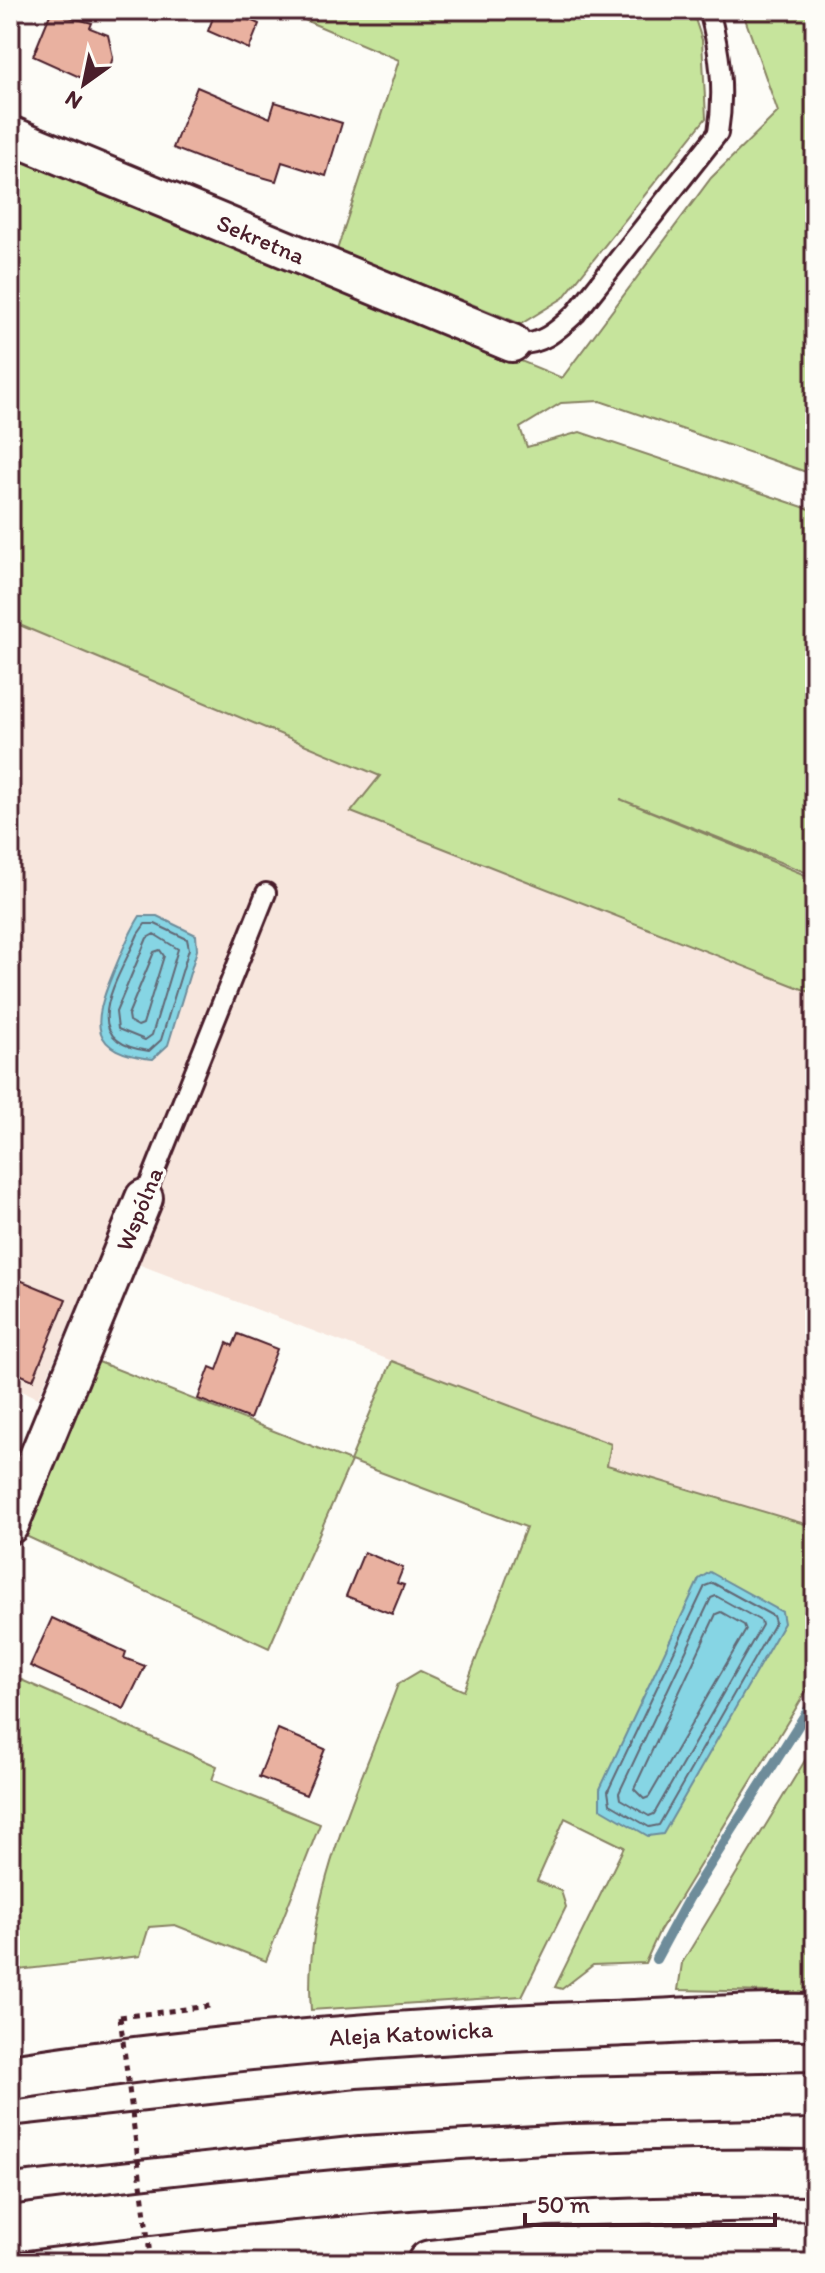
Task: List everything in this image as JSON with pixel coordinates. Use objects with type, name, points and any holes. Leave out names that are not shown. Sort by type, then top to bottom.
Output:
[{"type":"main road","name":"Aleja Katowicka","points":[[10,2077],[111,2061],[301,2040],[509,2027],[815,2017]]},
{"type":"main road","points":[[10,2150],[358,2112],[570,2100],[815,2095]]},
{"type":"main road","points":[[10,2229],[251,2200],[632,2176],[815,2173]]},
{"type":"main road","points":[[430,2263],[815,2244]]},
{"type":"street","name":"Sekretna","points":[[10,135],[512,343]]},
{"type":"street","name":"Wspólna","points":[[10,1525],[144,1198]]},
{"type":"lane","points":[[512,343],[528,346],[547,337],[576,313],[718,133],[723,102],[720,51],[709,10]]},
{"type":"lane","name":"Wspólna","points":[[144,1198],[266,893]]},
{"type":"path","points":[[151,2263],[120,2017],[210,2006]]},
{"type":"shaded area","points":[[10,621],[381,776],[352,812],[815,994],[815,1527],[607,1465],[610,1444],[101,1250],[38,1398],[10,1386]]},
{"type":"green space","points":[[281,10],[692,10],[702,40],[706,118],[563,298],[521,324],[337,250],[399,60]]},
{"type":"green space","points":[[742,10],[815,10],[815,475],[600,401],[561,403],[520,428],[527,447],[580,432],[815,511],[815,876],[620,799],[815,879],[815,994],[351,812],[380,776],[10,621],[10,150],[562,378],[711,178],[778,112]]},
{"type":"green space","points":[[86,1357],[350,1461],[392,1361],[611,1444],[607,1465],[815,1527],[815,1677],[659,1932],[645,1963],[593,1965],[562,1989],[555,1987],[624,1847],[565,1818],[537,1881],[561,1891],[566,1907],[522,1996],[311,2010],[315,1927],[325,1885],[351,1803],[398,1684],[420,1671],[464,1691],[526,1527],[351,1461],[269,1648],[17,1532]]},
{"type":"green space","points":[[10,1675],[217,1766],[212,1780],[320,1824],[266,1961],[175,1925],[149,1927],[140,1956],[10,1971]]},
{"type":"green space","points":[[815,1744],[815,1993],[678,1990],[682,1963]]},
{"type":"water","points":[[140,916],[157,916],[196,935],[197,950],[168,1045],[153,1059],[116,1050],[106,1042],[99,1021],[113,973]]},
{"type":"water","points":[[710,1572],[782,1612],[784,1623],[663,1834],[648,1836],[600,1808],[600,1789],[699,1579]]},
{"type":"building","points":[[216,10],[228,10],[259,24],[249,49],[208,31]]},
{"type":"building","points":[[51,12],[92,23],[90,28],[108,35],[113,57],[110,67],[86,80],[33,56]]},
{"type":"building","points":[[197,87],[270,118],[275,102],[342,123],[326,176],[282,162],[276,181],[173,148]]},
{"type":"building","points":[[10,1276],[66,1299],[33,1380],[10,1370]]},
{"type":"building","points":[[238,1334],[277,1349],[250,1419],[198,1399],[210,1367],[217,1370],[227,1343],[233,1346]]},
{"type":"building","points":[[364,1552],[403,1568],[397,1583],[404,1585],[392,1614],[346,1596]]},
{"type":"building","points":[[52,1618],[126,1652],[124,1658],[145,1666],[124,1709],[30,1666]]},
{"type":"building","points":[[278,1729],[325,1749],[306,1795],[259,1777]]},
{"type":"waterway","points":[[656,1959],[689,1898],[815,1699]]}]
